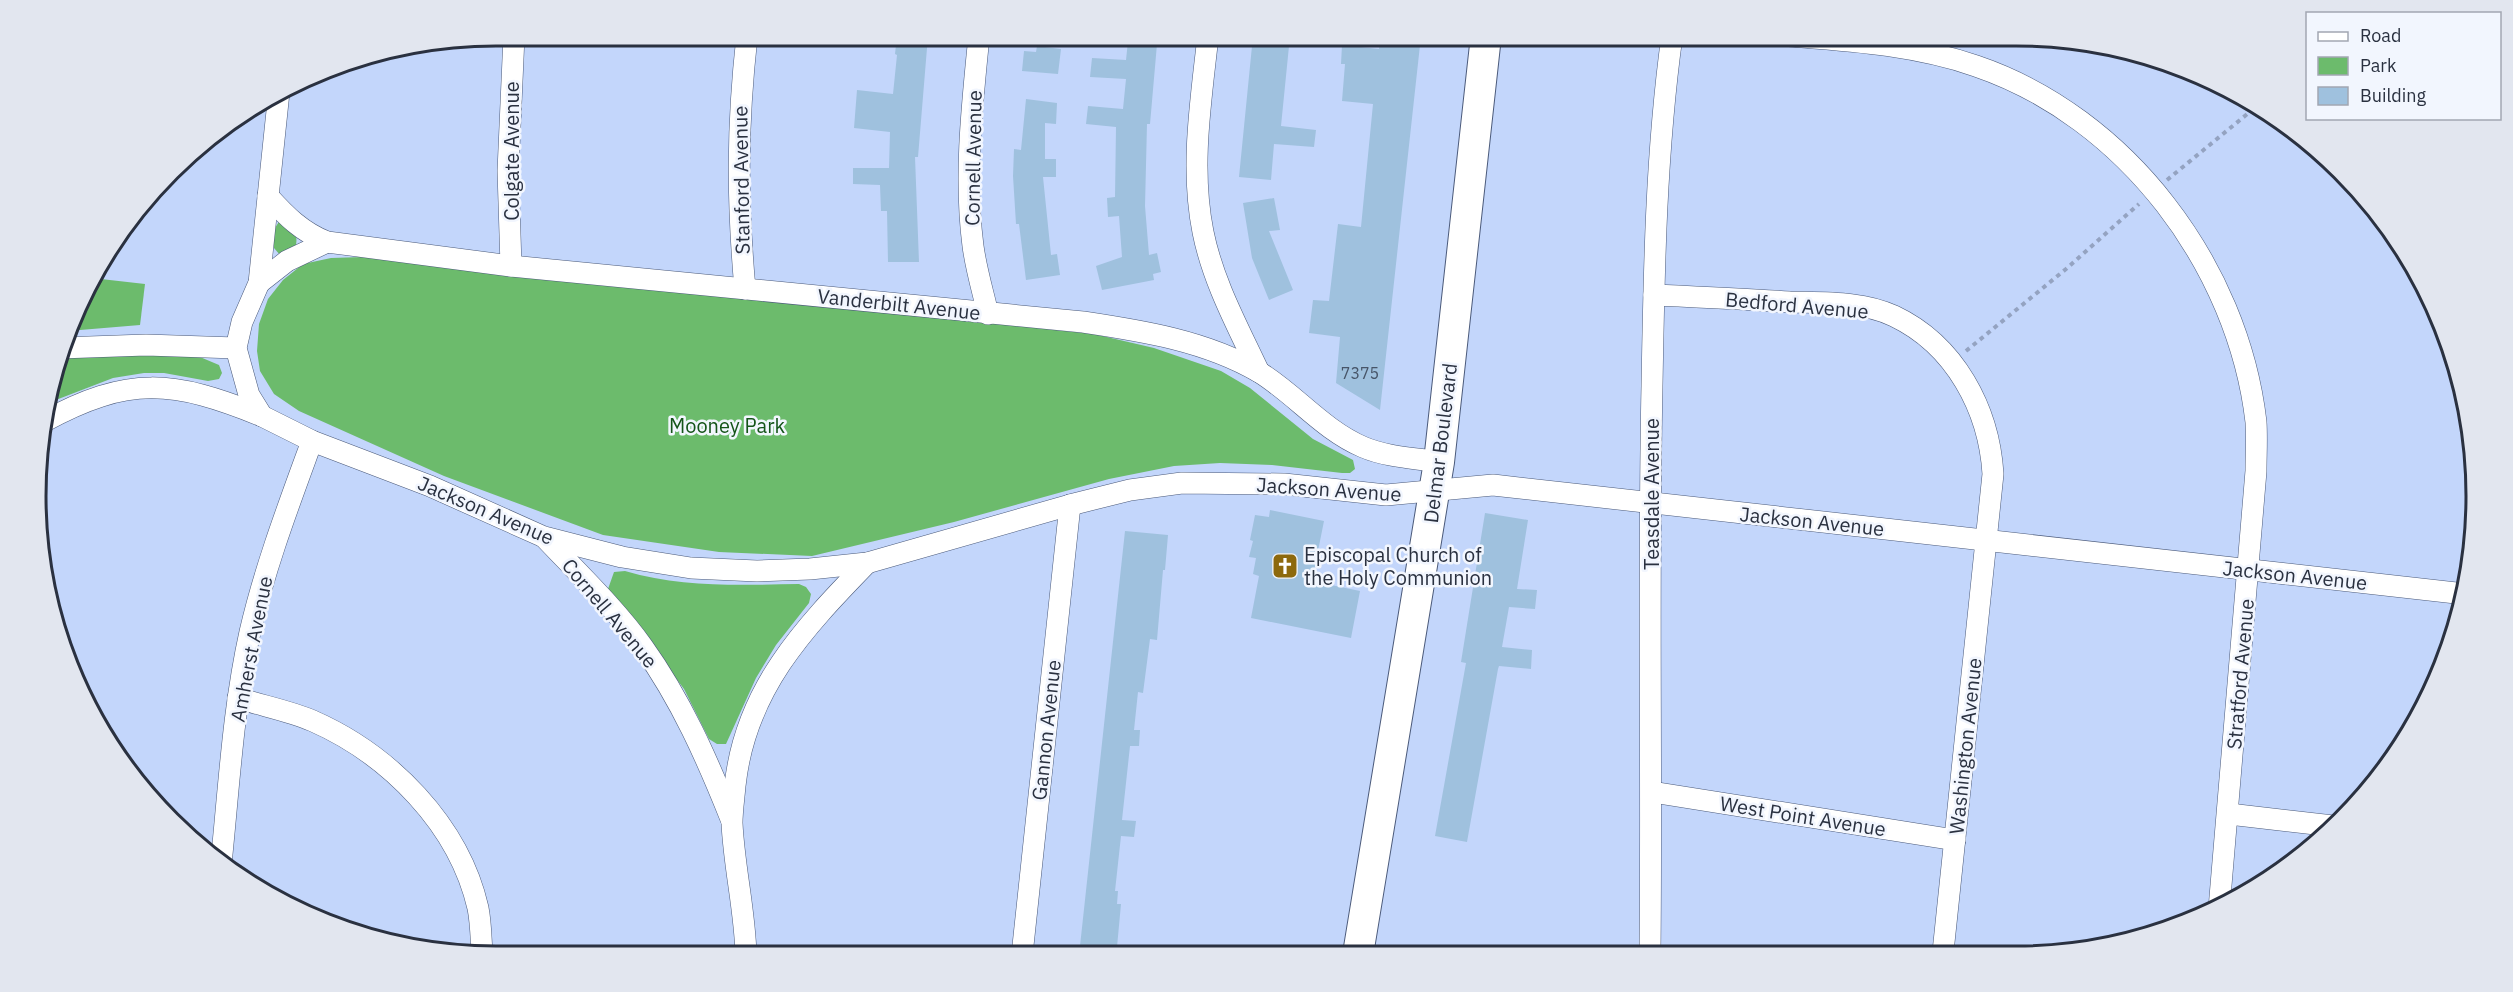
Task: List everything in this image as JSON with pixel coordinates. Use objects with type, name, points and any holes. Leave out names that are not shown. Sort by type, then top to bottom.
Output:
[{"type":"main road","name":"Delmar Boulevard","points":[[1359,946],[1439,462],[1485,46]]},
{"type":"street","name":"Colgate Avenue","points":[[511,266],[508,171],[514,46]]},
{"type":"street","name":"Stanford Avenue","points":[[745,289],[738,216],[737,160],[739,108],[746,46]]},
{"type":"street","name":"Cornell Avenue","points":[[978,46],[972,110],[969,210],[973,249],[988,314]]},
{"type":"street","points":[[1207,46],[1197,135],[1197,179],[1203,233],[1222,293],[1259,372]]},
{"type":"street","name":"Teasdale Avenue","points":[[1650,946],[1652,792],[1650,502],[1654,295],[1663,100],[1671,46]]},
{"type":"street","name":"Stratford Avenue","points":[[1894,46],[1929,52],[1978,66],[2023,87],[2074,117],[2127,163],[2176,215],[2209,273],[2236,336],[2248,380],[2256,423],[2256,471],[2220,897]]},
{"type":"street","points":[[262,416],[244,385],[236,348],[242,322],[259,283],[278,103]]},
{"type":"street","name":"Vanderbilt Avenue","points":[[268,195],[289,219],[310,235],[327,242],[511,266],[1083,322],[1145,331],[1199,346],[1259,372],[1337,432],[1363,448],[1439,462]]},
{"type":"street","points":[[259,283],[287,261],[327,242]]},
{"type":"street","name":"Bedford Avenue","points":[[1654,295],[1856,306],[1893,315],[1923,335],[1952,363],[1967,384],[1982,413],[1991,444],[1993,474],[1987,540]]},
{"type":"street","points":[[72,348],[136,345],[236,348]]},
{"type":"street","name":"Jackson Avenue","points":[[53,417],[99,395],[132,388],[180,390],[222,400],[262,416],[312,441],[430,486],[544,537],[622,557],[691,568],[756,572],[867,563],[1070,505],[1130,490],[1182,483],[1284,484],[1386,495],[1493,485],[2456,593]]},
{"type":"street","name":"Amherst Avenue","points":[[222,853],[238,699],[250,633],[268,565],[312,441]]},
{"type":"street","name":"Gannon Avenue","points":[[1023,946],[1070,505]]},
{"type":"street","name":"Cornell Avenue","points":[[544,537],[620,620],[664,677],[701,745],[732,822]]},
{"type":"street","name":"Washington Avenue","points":[[1943,946],[1987,540]]},
{"type":"street","name":"Cornell Avenue","points":[[745,946],[741,887],[732,822],[738,760],[751,713],[773,674],[810,621],[867,563]]},
{"type":"street","points":[[238,699],[312,721],[344,737],[385,765],[418,795],[462,862],[478,909],[481,945]]},
{"type":"street","name":"West Point Avenue","points":[[1652,792],[1955,840]]},
{"type":"street","points":[[2229,814],[2323,825]]},
{"type":"path","points":[[1952,363],[2066,269],[2153,191],[2250,112]]},
{"type":"green space","points":[[282,217],[293,230],[297,240],[296,245],[280,255],[274,248],[273,231]]},
{"type":"green space","name":"Mooney Park","points":[[363,257],[1094,334],[1154,348],[1221,371],[1250,388],[1313,439],[1353,460],[1355,469],[1350,473],[1342,473],[1272,465],[1220,463],[1174,466],[1109,479],[954,522],[812,556],[719,552],[603,535],[444,476],[299,411],[274,394],[260,371],[257,351],[259,324],[268,299],[283,280],[303,264],[331,258]]},
{"type":"green space","points":[[103,279],[145,284],[140,325],[79,330]]},
{"type":"green space","points":[[117,352],[200,357],[219,365],[222,373],[219,379],[208,381],[164,373],[144,373],[113,378],[57,399],[69,356]]},
{"type":"green space","points":[[625,571],[690,583],[799,584],[806,587],[811,594],[809,603],[776,645],[756,678],[726,744],[717,744],[709,739],[684,689],[608,589],[614,572]]},
{"type":"building","points":[[896,46],[927,46],[918,157],[915,157],[919,262],[888,262],[887,211],[881,211],[880,185],[853,184],[853,168],[889,168],[890,132],[854,128],[857,90],[893,94],[897,55],[895,54]]},
{"type":"building","points":[[1037,46],[1061,49],[1058,74],[1022,71],[1024,51],[1036,52]]},
{"type":"building","points":[[1127,46],[1157,46],[1150,124],[1147,124],[1145,206],[1149,255],[1157,253],[1161,272],[1153,274],[1154,280],[1102,290],[1096,266],[1122,257],[1119,216],[1108,217],[1107,198],[1115,197],[1116,127],[1086,124],[1088,106],[1123,109],[1126,79],[1090,77],[1092,58],[1126,60]]},
{"type":"building","points":[[1252,46],[1289,46],[1281,126],[1316,130],[1314,147],[1274,144],[1271,180],[1239,177]]},
{"type":"building","points":[[1342,46],[1379,49],[1379,46],[1420,46],[1380,410],[1336,383],[1340,337],[1309,333],[1313,300],[1329,301],[1338,224],[1361,227],[1373,104],[1342,101],[1345,64],[1341,64]]},
{"type":"building","points":[[1026,99],[1057,103],[1056,124],[1045,123],[1045,159],[1056,159],[1056,177],[1043,177],[1051,255],[1057,254],[1060,275],[1026,280],[1019,224],[1016,224],[1013,176],[1014,149],[1021,150]]},
{"type":"building","points":[[1274,198],[1280,230],[1269,231],[1293,290],[1269,300],[1252,258],[1243,203]]},
{"type":"building","name":"Episcopal Church of the Holy Communion","points":[[1270,510],[1324,521],[1312,581],[1360,591],[1351,638],[1251,618],[1259,576],[1253,574],[1256,558],[1249,557],[1253,541],[1250,540],[1255,515],[1269,517]]},
{"type":"building","points":[[1485,513],[1528,520],[1517,589],[1537,590],[1535,609],[1509,607],[1502,647],[1532,650],[1531,669],[1499,666],[1467,842],[1435,836],[1466,663],[1461,662]]},
{"type":"building","points":[[1125,531],[1168,535],[1157,640],[1150,639],[1143,693],[1138,692],[1134,730],[1140,730],[1139,746],[1130,746],[1122,820],[1136,821],[1134,837],[1121,836],[1115,891],[1118,891],[1117,904],[1121,904],[1117,946],[1080,946]]},
{"type":"place","name":"Episcopal Church of the Holy Communion","points":[[1285,566]]}]
